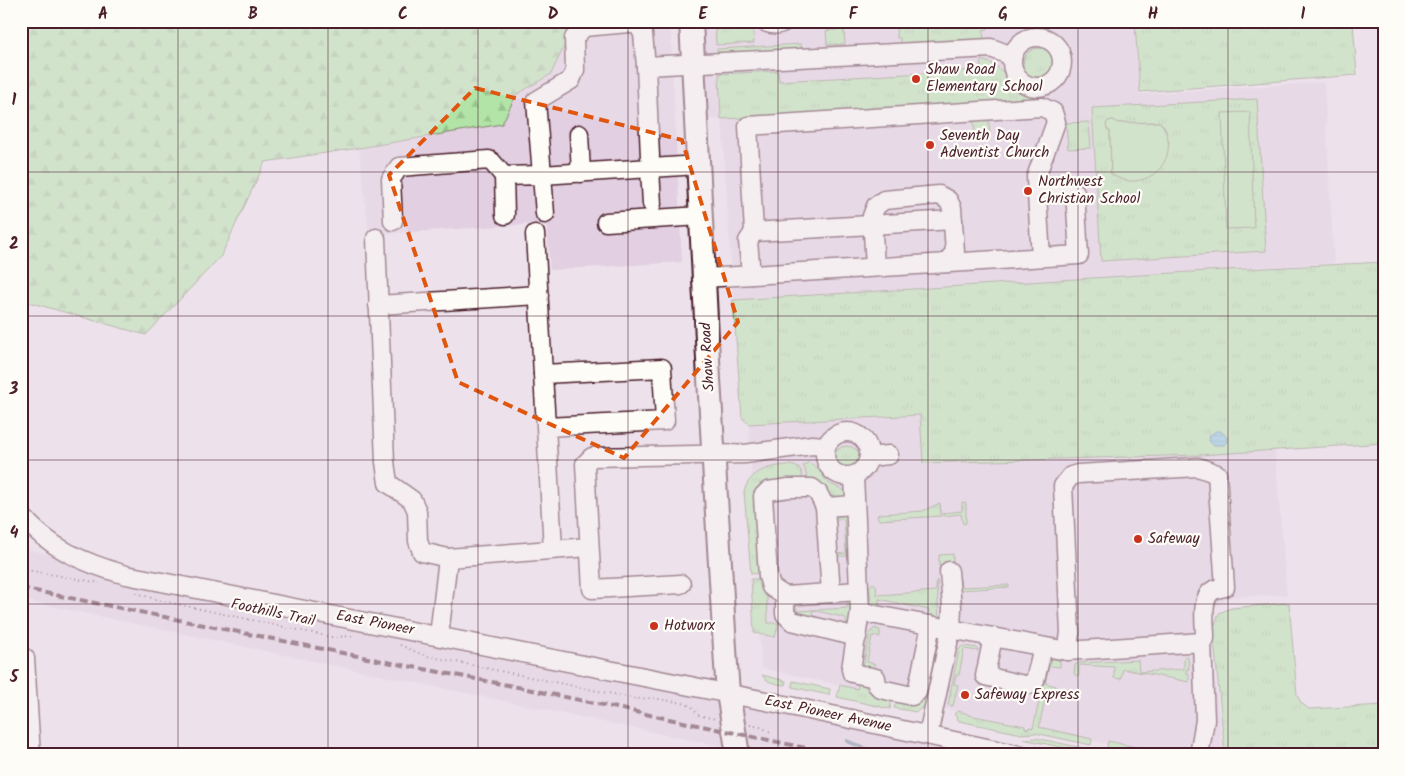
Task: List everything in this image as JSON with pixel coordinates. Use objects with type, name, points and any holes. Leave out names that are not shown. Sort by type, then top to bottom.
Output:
[{"type":"main road","name":"Shaw Road","points":[[691,21],[700,216],[728,693],[738,755]]},
{"type":"main road","name":"Shaw Road","points":[[724,755],[722,731],[728,693]]},
{"type":"street","points":[[763,21],[769,25],[782,24],[786,21]]},
{"type":"street","points":[[545,214],[536,101],[571,80],[575,70],[574,38],[584,27],[629,23],[647,28],[646,66],[652,204]]},
{"type":"street","points":[[1038,36],[1053,42],[1059,48],[1063,63],[1057,78],[1047,85],[1036,87],[1027,85],[1014,74],[1012,56],[1015,48],[1021,42],[1029,37],[1038,36]]},
{"type":"street","points":[[646,66],[991,48],[1012,56]]},
{"type":"street","points":[[1042,257],[1036,177],[1056,122],[1053,112],[1054,103],[1047,85]]},
{"type":"street","points":[[751,275],[748,241],[754,232],[748,126],[1042,107],[1053,112]]},
{"type":"street","points":[[579,134],[581,173]]},
{"type":"street","points":[[393,221],[392,179],[399,167],[489,160],[504,176],[505,215]]},
{"type":"street","points":[[504,176],[581,173],[650,163],[698,166]]},
{"type":"street","points":[[704,278],[1079,254],[1075,192],[1037,195]]},
{"type":"street","points":[[875,267],[872,216],[876,206],[884,200],[939,195],[948,200],[952,208],[955,252],[946,263]]},
{"type":"street","points":[[606,222],[700,216]]},
{"type":"street","points":[[754,232],[953,220]]},
{"type":"street","points":[[535,234],[553,550]]},
{"type":"street","points":[[376,238],[385,462],[388,483],[412,500],[417,511],[418,542],[422,552],[448,558],[589,546]]},
{"type":"street","points":[[378,304],[539,295]]},
{"type":"street","points":[[543,374],[662,368],[665,421],[546,427]]},
{"type":"street","points":[[845,427],[863,438],[868,445],[870,452],[866,467],[854,476],[846,477],[833,472],[826,460],[826,446],[845,427]]},
{"type":"street","points":[[681,584],[592,589],[585,464],[592,457],[745,454],[812,445],[826,446]]},
{"type":"street","points":[[869,457],[889,455]]},
{"type":"street","points":[[1067,651],[1070,633],[1063,486],[1072,476],[1078,474],[1198,467],[1217,474],[1226,587],[1213,590],[1205,601],[1206,635],[1202,642],[1205,720],[1199,755]]},
{"type":"street","points":[[854,476],[860,612],[852,672],[876,678],[877,685],[881,689],[912,696],[916,695],[931,625]]},
{"type":"street","points":[[831,592],[825,507],[818,493],[812,488],[789,488],[768,491],[763,496],[768,576],[771,587],[785,596],[859,591]]},
{"type":"street","points":[[825,507],[855,505]]},
{"type":"street","name":"East Pioneer","points":[[25,526],[70,555],[126,575],[728,693]]},
{"type":"street","points":[[439,636],[448,558]]},
{"type":"street","points":[[949,572],[952,607],[951,629],[928,735],[1020,755]]},
{"type":"street","points":[[785,596],[785,614],[792,621],[857,636]]},
{"type":"street","points":[[860,612],[1067,651],[1202,642]]},
{"type":"street","points":[[993,637],[985,676],[1024,685],[1032,684],[1035,680],[1043,647]]},
{"type":"street","points":[[25,658],[25,713],[31,755]]},
{"type":"street","name":"East Pioneer Avenue","points":[[728,693],[928,735]]},
{"type":"path","points":[[21,569],[102,584]]},
{"type":"path","name":"Foothills Trail","points":[[132,592],[158,600],[331,637],[360,636]]},
{"type":"path","points":[[397,643],[427,656],[637,700],[653,698],[687,705],[692,707],[698,715],[706,716]]},
{"type":"highlighted area","points":[[475,88],[682,140],[738,322],[624,458],[458,382],[389,175]]},
{"type":"shaded area","points":[[569,21],[670,21],[682,262],[550,270],[547,223],[369,235],[359,148],[502,124],[516,95],[551,74],[569,36]]},
{"type":"shaded area","name":"Northwest Christian School","points":[[691,21],[1135,21],[1140,94],[1324,82],[1334,263],[733,300],[722,119],[695,119]]},
{"type":"shaded area","points":[[921,415],[923,462],[1200,455],[1275,450],[1287,595],[1230,597],[1208,612],[1223,755],[1156,755],[761,668],[749,424]]},
{"type":"shaded area","points":[[21,547],[126,575],[1022,755],[762,755],[632,728],[21,600]]},
{"type":"green space","points":[[21,21],[569,21],[569,36],[551,74],[516,95],[502,124],[265,162],[221,256],[146,335],[21,300]]},
{"type":"green space","points":[[715,21],[738,21],[739,28],[749,27],[753,30],[754,43],[716,45]]},
{"type":"green space","points":[[987,21],[988,29],[983,30],[984,40],[904,47],[904,44],[900,44],[900,38],[897,38],[897,22]]},
{"type":"green space","points":[[1095,21],[1327,21],[1328,24],[1353,22],[1357,75],[1140,92],[1135,24],[1096,26]]},
{"type":"green space","points":[[844,29],[845,44],[827,45],[826,31]]},
{"type":"green space","points":[[801,44],[802,57],[717,55],[717,49]]},
{"type":"green space","points":[[1039,48],[1051,52],[1055,64],[1051,76],[1039,80],[1027,76],[1023,64],[1027,52]]},
{"type":"green space","points":[[981,60],[994,64],[1022,89],[1030,93],[1041,94],[1047,101],[1045,103],[721,119],[719,74],[778,71],[779,81],[980,70]]},
{"type":"green space","points":[[1257,99],[1266,251],[1101,261],[1092,108]],"holes":[[[1113,120],[1117,123],[1160,122],[1165,127],[1169,144],[1111,174],[1110,131],[1106,125],[1108,121]]]},
{"type":"green space","points":[[1250,112],[1254,228],[1226,229],[1222,113]]},
{"type":"green space","points":[[988,114],[990,135],[975,136],[973,116]]},
{"type":"green space","points":[[1113,120],[1118,123],[1160,122],[1166,131],[1168,151],[1160,168],[1153,174],[1145,179],[1131,181],[1111,174],[1110,131],[1106,125],[1108,121]]},
{"type":"green space","points":[[1089,122],[1091,148],[1068,149],[1066,123]]},
{"type":"green space","points":[[1385,262],[1385,443],[1200,455],[923,463],[920,415],[749,424],[742,418],[733,300]]},
{"type":"green space","points":[[847,446],[857,450],[861,460],[857,470],[847,474],[837,470],[833,460],[837,450]]},
{"type":"green space","points":[[809,462],[821,472],[828,482],[845,492],[846,500],[831,502],[808,484],[803,466]]},
{"type":"green space","points":[[795,466],[801,470],[804,484],[767,487],[764,573],[751,574],[744,492],[750,479],[755,474],[767,468]]},
{"type":"green space","points":[[962,502],[966,503],[966,523],[963,524],[961,514],[943,516],[943,513],[962,511]]},
{"type":"green space","points":[[940,503],[941,516],[879,520],[877,516],[879,514],[923,511]]},
{"type":"green space","points":[[845,515],[848,517],[850,556],[836,556],[837,554],[846,553],[844,519],[835,519],[834,517]]},
{"type":"green space","points":[[953,554],[953,565],[939,566],[939,555]]},
{"type":"green space","points":[[751,579],[765,579],[777,596],[767,597],[768,623],[779,623],[775,637],[754,633]]},
{"type":"green space","points":[[956,579],[960,579],[961,587],[1009,585],[1009,587],[960,590],[959,600]]},
{"type":"green space","points":[[937,580],[939,622],[928,619],[929,610],[879,599],[879,608],[872,607],[869,587],[873,583],[876,585],[877,595],[936,591]]},
{"type":"green space","points":[[847,599],[850,599],[852,601],[851,627],[846,626],[846,618],[813,610],[847,608]]},
{"type":"green space","points":[[796,601],[797,611],[813,610],[811,618],[794,616],[792,602]]},
{"type":"green space","points":[[1289,603],[1297,695],[1301,703],[1309,709],[1385,705],[1385,755],[1225,755],[1213,630],[1219,613],[1231,608]]},
{"type":"green space","points":[[875,628],[880,630],[880,637],[872,636],[867,662],[875,664],[872,670],[863,667],[870,632]]},
{"type":"green space","points":[[939,644],[926,705],[916,712],[894,708],[897,699],[914,702],[936,645]]},
{"type":"green space","points":[[963,646],[977,648],[978,651],[964,649],[959,675],[956,675],[954,684],[958,685],[953,706],[948,705],[959,649]]},
{"type":"green space","points":[[1184,657],[1188,657],[1189,669],[1186,670],[1186,673],[1189,673],[1189,682],[1123,669],[1121,679],[1114,678],[1114,667],[1079,665],[1079,676],[1074,674],[1075,665],[1078,663],[1138,660],[1139,672],[1184,669]]},
{"type":"green space","points":[[1052,659],[1057,659],[1060,662],[1060,667],[1049,666],[1045,683],[1056,686],[1054,696],[1046,695],[1039,727],[1092,739],[1091,745],[1035,733],[1022,734],[959,721],[954,714],[958,711],[969,715],[1025,726],[1025,728],[1029,729],[1029,727],[1033,728],[1048,662]]},
{"type":"green space","points":[[762,675],[786,681],[785,685],[769,681]]},
{"type":"green space","points":[[793,681],[830,689],[829,695],[792,687]]},
{"type":"green space","points":[[859,681],[872,693],[892,698],[890,709],[837,697],[840,685],[857,689]]},
{"type":"green space","points":[[1036,738],[1115,755],[1099,755],[1023,739]]},
{"type":"green space","points":[[1108,741],[1140,748],[1139,755],[1107,748]]},
{"type":"green space","points":[[1144,748],[1176,755],[1143,755]]},
{"type":"water","points":[[1216,431],[1221,431],[1227,437],[1227,442],[1224,445],[1213,445],[1209,441],[1210,435]]},
{"type":"waterway","points":[[847,741],[866,749],[894,755]]},
{"type":"railway","points":[[21,588],[513,686],[839,755]]},
{"type":"place","name":"Shaw Road Elementary School","points":[[916,79]]},
{"type":"place","name":"Seventh Day Adventist Church","points":[[930,145]]},
{"type":"place","name":"Northwest Christian School","points":[[1028,191]]},
{"type":"place","name":"Safeway","points":[[1138,539]]},
{"type":"place","name":"Hotworx","points":[[654,626]]},
{"type":"place","name":"Safeway Express","points":[[965,695]]}]
